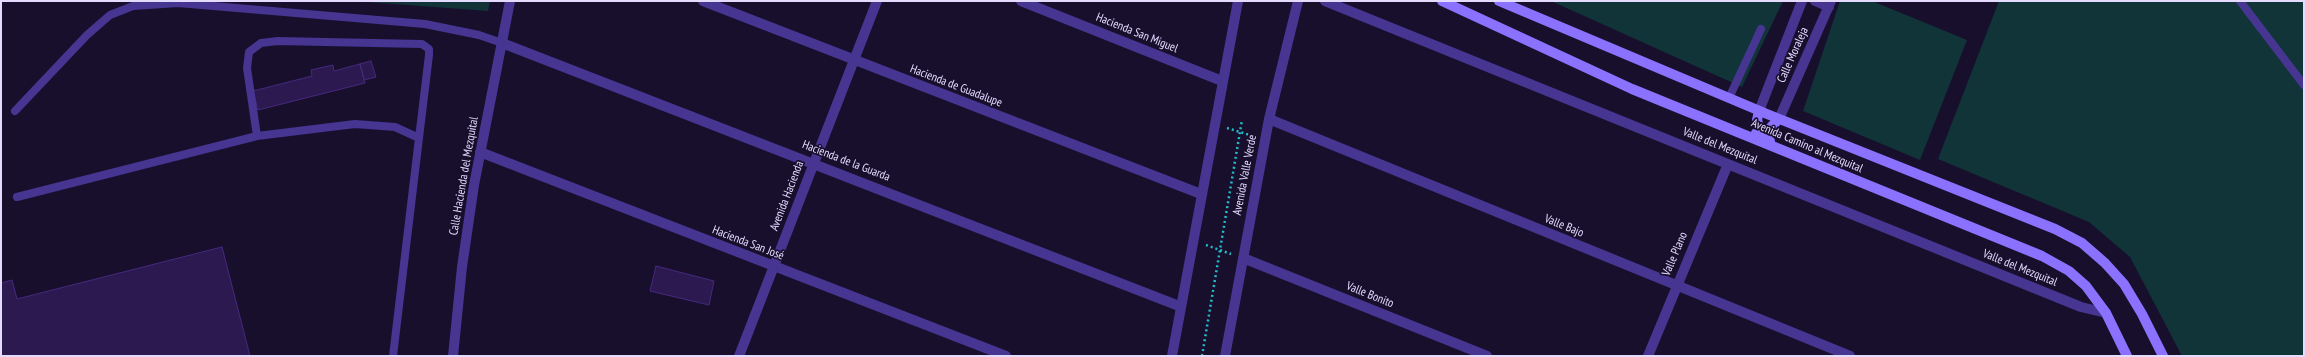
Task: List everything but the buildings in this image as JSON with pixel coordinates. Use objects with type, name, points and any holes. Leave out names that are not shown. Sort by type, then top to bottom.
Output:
[{"type":"main road","name":"Avenida Camino al Mezquital","points":[[1442,1],[1561,58],[1737,130],[1781,150],[2042,256],[2069,272],[2086,286],[2106,313],[2127,356]]},
{"type":"main road","name":"Avenida Camino al Mezquital","points":[[1499,1],[1759,111],[2055,229],[2082,244],[2105,263],[2124,284],[2142,314],[2163,356]]},
{"type":"main road","points":[[1759,111],[1757,120],[1761,133],[1781,150]]},
{"type":"main road","points":[[1737,130],[1761,133],[1772,127],[1779,119]]},
{"type":"street","name":"Calle Hacienda del Mezquital","points":[[453,356],[462,267],[480,152],[510,1]]},
{"type":"street","name":"Hacienda de Guadalupe","points":[[703,1],[853,61],[1201,194]]},
{"type":"street","name":"Avenida Hacienda","points":[[739,356],[877,1]]},
{"type":"street","name":"Hacienda San Miguel","points":[[1020,1],[1222,81]]},
{"type":"street","points":[[1172,356],[1179,306],[1238,1]]},
{"type":"street","name":"Avenida Valle Verde","points":[[1225,356],[1269,119],[1298,1]]},
{"type":"street","name":"Valle del Mezquital","points":[[1325,1],[2081,307],[2106,313]]},
{"type":"street","name":"Calle Moraleja","points":[[1759,111],[1802,1]]},
{"type":"street","points":[[1815,1],[1830,4]]},
{"type":"street","name":"Calle Moraleja","points":[[1779,119],[1830,4]]},
{"type":"street","name":"Hacienda de la Guarda","points":[[502,43],[1179,306]]},
{"type":"street","name":"Valle Bajo","points":[[1269,119],[1850,356]]},
{"type":"street","name":"Hacienda San José","points":[[480,152],[1006,356]]},
{"type":"street","name":"Valle Plano","points":[[1648,356],[1728,164]]},
{"type":"street","name":"Valle Bonito","points":[[1243,258],[1487,356]]},
{"type":"lane","points":[[2240,1],[2304,85]]},
{"type":"lane","points":[[15,111],[87,35],[110,15],[134,6],[178,3],[418,23],[479,35],[502,43]]},
{"type":"lane","points":[[1729,98],[1761,29]]},
{"type":"lane","points":[[257,136],[247,68],[249,52],[261,43],[278,41],[422,44],[429,49],[393,356]]},
{"type":"lane","points":[[17,197],[257,136],[355,124],[395,127],[419,138]]},
{"type":"path","points":[[1202,356],[1242,120]]},
{"type":"path","points":[[1214,124],[1265,139]]},
{"type":"path","points":[[1192,240],[1243,258]]},
{"type":"green space","points":[[354,1],[490,1],[488,11]]},
{"type":"green space","points":[[1551,1],[1783,1],[1742,87]]},
{"type":"green space","points":[[1840,1],[1872,1],[1967,40],[1920,160],[1803,111]]},
{"type":"green space","points":[[1999,1],[2304,1],[2304,356],[2182,356],[2130,257],[2089,222],[1938,159]]}]
